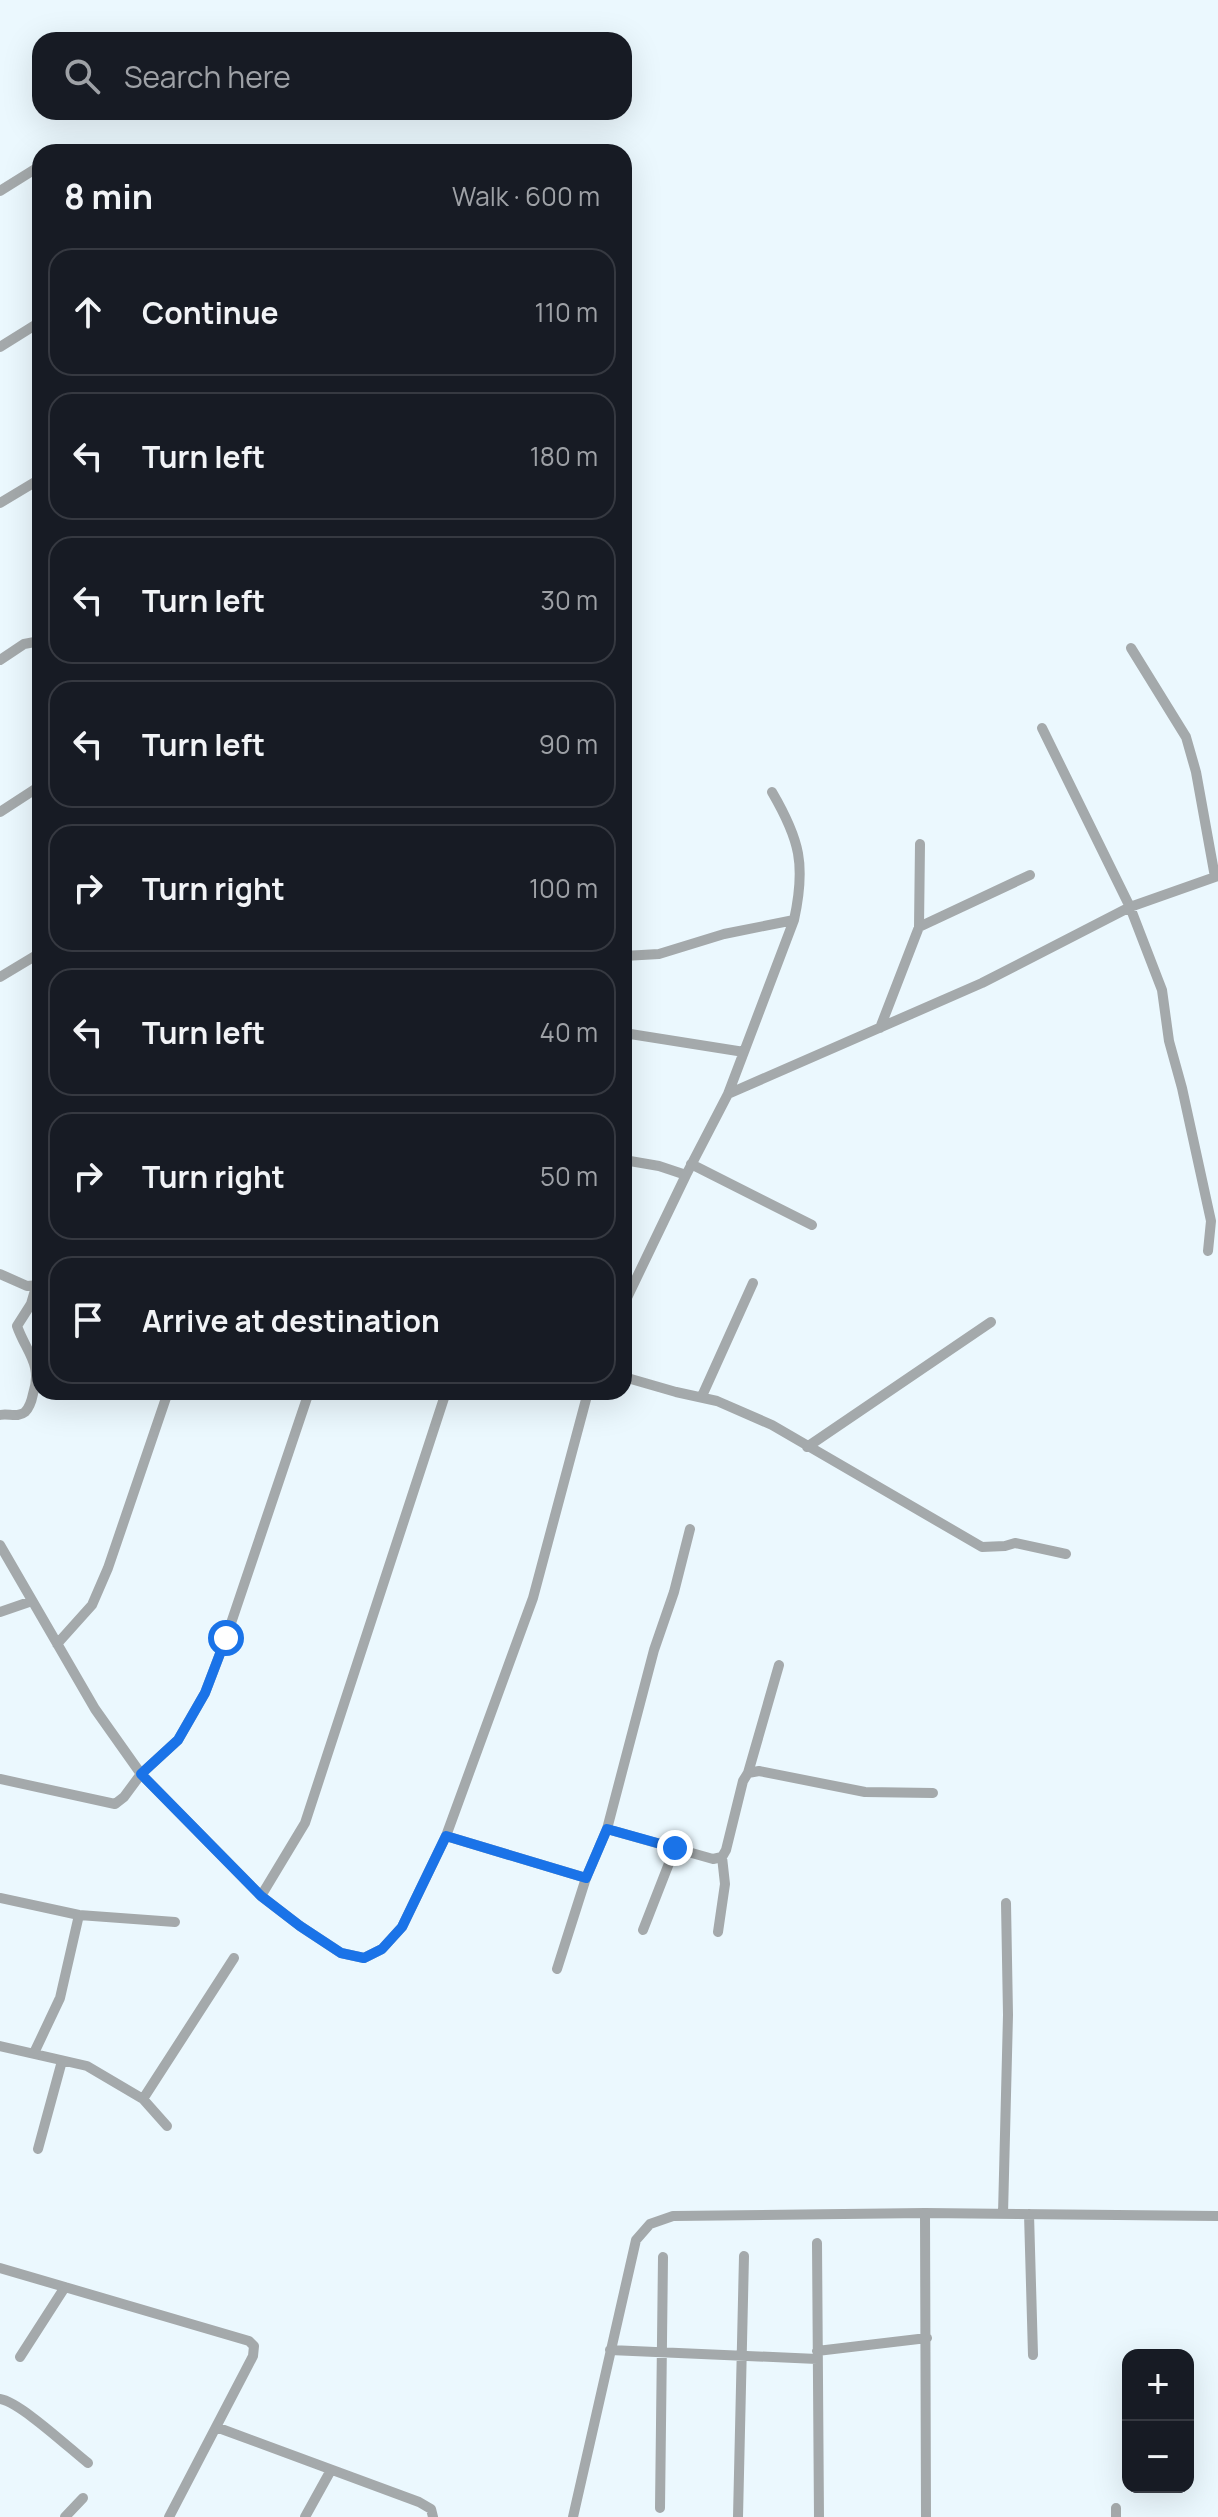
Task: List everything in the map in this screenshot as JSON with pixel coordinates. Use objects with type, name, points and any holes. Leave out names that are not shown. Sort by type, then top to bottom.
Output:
[{"type":"street","points":[[0,191],[32,171]]},
{"type":"street","points":[[0,347],[32,327]]},
{"type":"street","points":[[0,503],[32,484]]},
{"type":"street","points":[[0,660],[24,644],[32,642]]},
{"type":"street","points":[[728,1094],[982,983],[1130,907],[1217,876],[1186,737],[1131,648]]},
{"type":"street","points":[[1042,728],[1130,907],[1162,990],[1169,1041],[1211,1221],[1208,1251]]},
{"type":"street","points":[[0,812],[32,791]]},
{"type":"street","points":[[632,1287],[728,1094],[794,920],[800,855],[791,824],[772,792]]},
{"type":"street","points":[[880,1028],[919,927],[920,844]]},
{"type":"street","points":[[919,927],[1030,875]]},
{"type":"street","points":[[632,956],[659,954],[724,934],[794,920]]},
{"type":"street","points":[[0,977],[32,958]]},
{"type":"street","points":[[632,1034],[744,1052]]},
{"type":"street","points":[[632,1161],[686,1175]]},
{"type":"street","points":[[691,1164],[812,1225]]},
{"type":"street","points":[[0,1274],[32,1286]]},
{"type":"street","points":[[702,1396],[753,1283]]},
{"type":"street","points":[[32,1301],[17,1326],[32,1356]]},
{"type":"street","points":[[807,1447],[991,1322]]},
{"type":"street","points":[[632,1379],[702,1396],[772,1425],[982,1547],[1015,1543],[1066,1554]]},
{"type":"street","points":[[0,1415],[17,1416],[25,1412],[32,1399]]},
{"type":"street","points":[[57,1644],[92,1605],[108,1568],[165,1400]]},
{"type":"street","points":[[0,1779],[115,1804],[141,1774],[178,1740],[205,1693],[226,1638],[306,1400]]},
{"type":"street","points":[[261,1896],[305,1823],[443,1400]]},
{"type":"street","points":[[0,1545],[95,1709],[141,1774],[261,1896],[341,1953],[364,1958],[382,1949],[402,1927],[446,1836],[533,1598],[586,1400]]},
{"type":"street","points":[[557,1969],[586,1878],[607,1829],[654,1650],[674,1592],[690,1529]]},
{"type":"street","points":[[0,1612],[32,1601]]},
{"type":"street","points":[[718,1932],[725,1884],[722,1857],[779,1665]]},
{"type":"street","points":[[748,1773],[759,1771],[865,1792],[933,1793]]},
{"type":"street","points":[[607,1829],[713,1859],[722,1857]]},
{"type":"street","points":[[446,1836],[586,1878]]},
{"type":"street","points":[[643,1930],[675,1848]]},
{"type":"street","points":[[0,1898],[79,1915],[175,1922]]},
{"type":"street","points":[[1003,2214],[1008,2015],[1006,1903]]},
{"type":"street","points":[[34,2053],[60,1998],[79,1915]]},
{"type":"street","points":[[143,2099],[234,1958]]},
{"type":"street","points":[[0,2046],[87,2066],[143,2099],[167,2126]]},
{"type":"street","points":[[38,2149],[62,2061]]},
{"type":"street","points":[[925,2213],[926,2517]]},
{"type":"street","points":[[573,2517],[636,2240],[650,2224],[673,2216],[925,2213],[1218,2216]]},
{"type":"street","points":[[1029,2214],[1033,2355]]},
{"type":"street","points":[[817,2243],[819,2517]]},
{"type":"street","points":[[738,2517],[744,2256]]},
{"type":"street","points":[[660,2508],[663,2257]]},
{"type":"street","points":[[0,2268],[249,2341],[254,2346],[253,2356],[169,2517]]},
{"type":"street","points":[[20,2357],[65,2287]]},
{"type":"street","points":[[610,2350],[741,2357],[817,2355],[927,2338]]},
{"type":"street","points":[[0,2399],[21,2410],[88,2463]]},
{"type":"street","points":[[216,2427],[419,2502],[431,2509],[433,2517]]},
{"type":"street","points":[[305,2517],[331,2470]]},
{"type":"street","points":[[65,2517],[79,2502],[81,2517]]},
{"type":"route","points":[[226,1638],[205,1693],[178,1740],[141,1774],[261,1896],[341,1953],[364,1958],[382,1949],[402,1927],[446,1836],[586,1878],[607,1829],[675,1848]]}]
